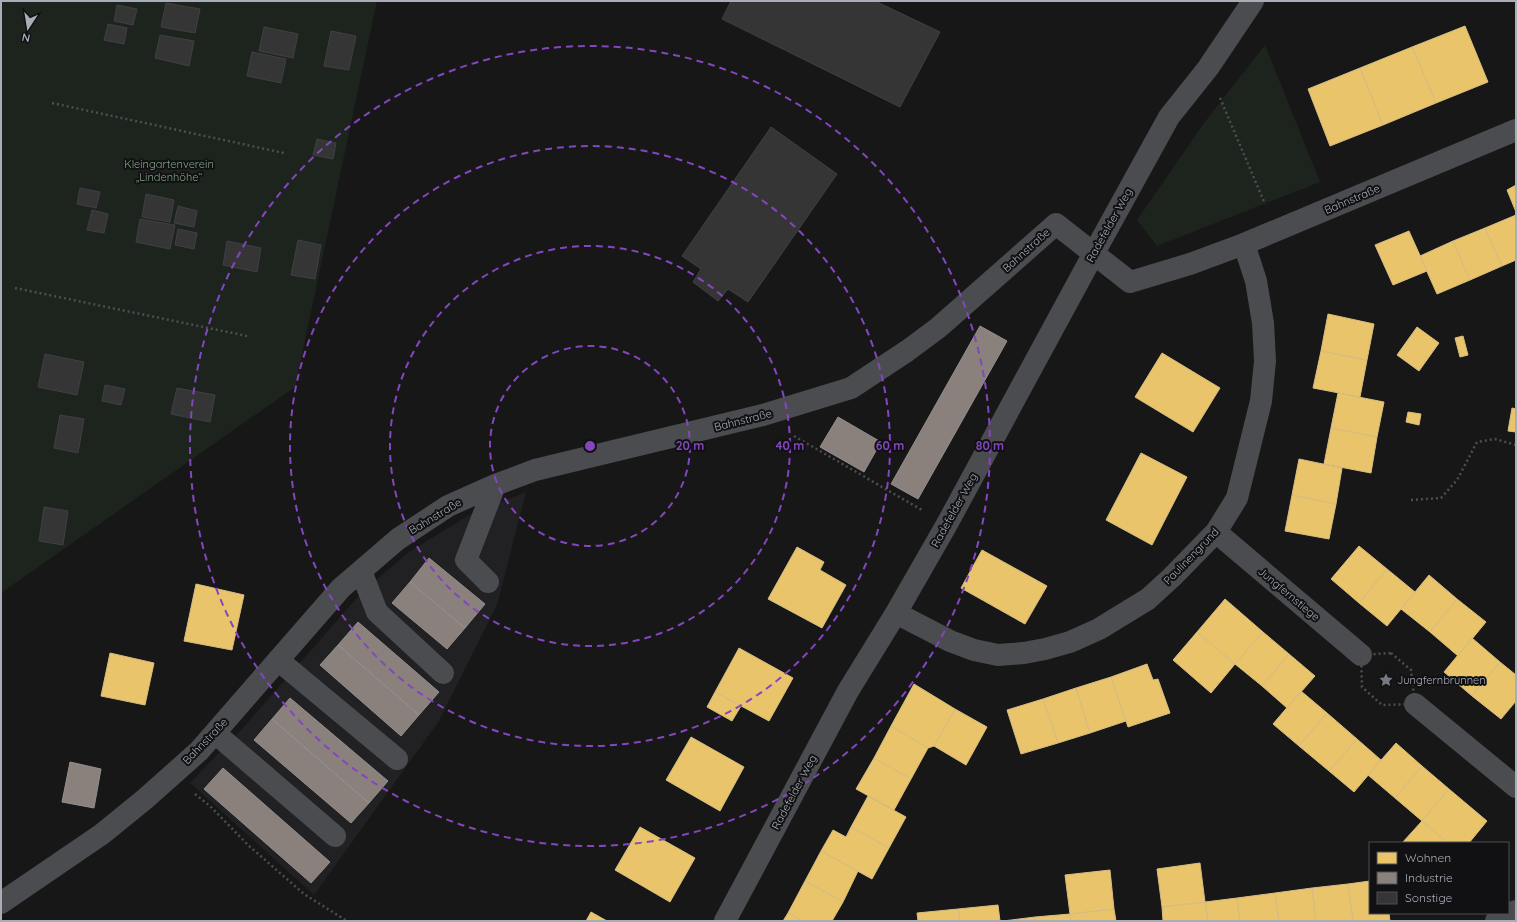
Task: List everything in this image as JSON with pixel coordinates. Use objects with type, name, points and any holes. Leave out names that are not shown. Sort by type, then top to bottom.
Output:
[{"type":"street","name":"Radefelder Weg","points":[[725,921],[848,691],[896,613],[946,524],[1169,117],[1208,68],[1253,1]]},
{"type":"street","name":"Bahnstraße","points":[[1,903],[102,834],[165,781],[215,733],[342,588],[398,539],[448,506],[495,485],[535,470],[763,416],[851,388],[938,328],[1056,224],[1130,282],[1190,264],[1244,244],[1516,130]]},
{"type":"street","name":"Paulinengrund","points":[[896,613],[950,641],[974,650],[998,655],[1024,653],[1045,649],[1070,642],[1099,629],[1135,607],[1172,577],[1216,532],[1237,498],[1261,401],[1265,361],[1263,323],[1256,281],[1244,244]]},
{"type":"street","points":[[488,582],[466,560],[495,485]]},
{"type":"street","name":"Jungfernstiege","points":[[1216,532],[1361,655]]},
{"type":"street","points":[[361,571],[377,612],[443,673]]},
{"type":"street","points":[[278,660],[397,759]]},
{"type":"street","points":[[1415,704],[1516,787]]},
{"type":"street","points":[[215,733],[335,836]]},
{"type":"street","points":[[1496,921],[1509,914]]},
{"type":"path","points":[[1208,68],[1276,231]]},
{"type":"path","points":[[52,103],[284,153]]},
{"type":"path","points":[[15,288],[247,336]]},
{"type":"path","points":[[763,416],[796,437],[946,524]]},
{"type":"path","points":[[1411,500],[1441,498],[1457,480],[1477,442],[1495,439],[1516,445]]},
{"type":"path","points":[[1391,653],[1411,670]]},
{"type":"path","points":[[1362,687],[1382,705]]},
{"type":"path","points":[[165,781],[189,790],[210,806],[248,845],[304,894],[347,921]]},
{"type":"shaded area","points":[[526,492],[497,605],[439,721],[314,895],[190,783],[242,729],[362,592],[409,552],[474,512]]},
{"type":"green space","name":"Kleingartenverein „Lindenhöhe“","points":[[1,1],[377,1],[295,387],[1,593]]},
{"type":"green space","points":[[1265,45],[1320,182],[1157,246],[1137,220],[1204,123]]},
{"type":"building: Wohnen","points":[[1465,26],[1488,82],[1436,103],[1412,47]]},
{"type":"building: Wohnen","points":[[1412,47],[1436,103],[1383,125],[1360,68]]},
{"type":"building: Wohnen","points":[[1360,68],[1383,125],[1330,146],[1308,89]]},
{"type":"building: Wohnen","points":[[1516,185],[1516,212],[1507,190]]},
{"type":"building: Wohnen","points":[[1516,215],[1516,260],[1502,266],[1485,228]]},
{"type":"building: Wohnen","points":[[1485,228],[1502,266],[1470,280],[1453,241]]},
{"type":"building: Wohnen","points":[[1409,231],[1427,271],[1393,285],[1375,245]]},
{"type":"building: Wohnen","points":[[1453,241],[1470,280],[1437,294],[1420,256]]},
{"type":"building: Wohnen","points":[[1328,314],[1374,324],[1367,360],[1321,351]]},
{"type":"building: Wohnen","points":[[1417,327],[1439,343],[1419,371],[1397,355]]},
{"type":"building: Wohnen","points":[[1463,336],[1468,355],[1460,357],[1455,338]]},
{"type":"building: Wohnen","points":[[1321,351],[1367,360],[1360,397],[1313,388]]},
{"type":"building: Wohnen","points":[[1162,353],[1220,388],[1193,432],[1135,397]]},
{"type":"building: Wohnen","points":[[1338,393],[1384,402],[1377,437],[1331,428]]},
{"type":"building: Wohnen","points":[[1512,408],[1516,409],[1516,432],[1508,431]]},
{"type":"building: Wohnen","points":[[1408,412],[1421,414],[1419,425],[1406,422]]},
{"type":"building: Wohnen","points":[[1331,428],[1377,437],[1371,473],[1324,464]]},
{"type":"building: Wohnen","points":[[1141,453],[1187,477],[1152,545],[1106,520]]},
{"type":"building: Wohnen","points":[[1299,459],[1342,468],[1336,504],[1292,495]]},
{"type":"building: Wohnen","points":[[1292,495],[1336,504],[1329,539],[1285,531]]},
{"type":"building: Wohnen","points":[[1359,546],[1387,569],[1359,603],[1331,579]]},
{"type":"building: Wohnen","points":[[797,547],[824,562],[820,570],[846,585],[822,628],[768,599]]},
{"type":"building: Wohnen","points":[[982,550],[1047,586],[1025,624],[961,588]]},
{"type":"building: Wohnen","points":[[1387,569],[1415,592],[1387,626],[1359,603]]},
{"type":"building: Wohnen","points":[[1429,575],[1457,599],[1430,632],[1401,609]]},
{"type":"building: Wohnen","points":[[196,584],[244,595],[232,650],[184,641]]},
{"type":"building: Wohnen","points":[[1225,599],[1263,632],[1235,664],[1197,632]]},
{"type":"building: Wohnen","points":[[1457,599],[1486,622],[1458,656],[1430,632]]},
{"type":"building: Wohnen","points":[[1197,632],[1235,664],[1211,693],[1173,660]]},
{"type":"building: Wohnen","points":[[1263,632],[1289,654],[1262,686],[1235,664]]},
{"type":"building: Wohnen","points":[[1472,638],[1500,662],[1472,696],[1444,672]]},
{"type":"building: Wohnen","points":[[739,648],[793,678],[769,721],[715,692]]},
{"type":"building: Wohnen","points":[[110,653],[154,663],[145,705],[101,696]]},
{"type":"building: Wohnen","points":[[1289,654],[1315,676],[1287,708],[1262,686]]},
{"type":"building: Wohnen","points":[[1500,662],[1516,675],[1516,701],[1501,719],[1472,696]]},
{"type":"building: Wohnen","points":[[1147,664],[1153,680],[1158,679],[1170,713],[1128,727],[1111,677]]},
{"type":"building: Wohnen","points":[[1111,677],[1126,721],[1090,733],[1076,688]]},
{"type":"building: Wohnen","points":[[914,684],[955,709],[934,746],[928,748],[891,726]]},
{"type":"building: Wohnen","points":[[1076,688],[1090,733],[1058,743],[1043,699]]},
{"type":"building: Wohnen","points":[[1301,691],[1327,713],[1299,746],[1273,724]]},
{"type":"building: Wohnen","points":[[715,692],[741,706],[732,721],[707,707]]},
{"type":"building: Wohnen","points":[[1043,699],[1058,743],[1021,754],[1007,710]]},
{"type":"building: Wohnen","points":[[955,709],[987,727],[966,765],[934,746]]},
{"type":"building: Wohnen","points":[[1327,713],[1357,739],[1329,771],[1299,746]]},
{"type":"building: Wohnen","points":[[891,726],[928,748],[911,779],[874,758]]},
{"type":"building: Wohnen","points":[[691,737],[744,767],[720,811],[666,780]]},
{"type":"building: Wohnen","points":[[1357,739],[1381,760],[1354,792],[1329,771]]},
{"type":"building: Wohnen","points":[[1396,743],[1422,766],[1395,798],[1368,775]]},
{"type":"building: Wohnen","points":[[874,758],[911,779],[894,810],[856,789]]},
{"type":"building: Wohnen","points":[[1422,766],[1449,789],[1422,821],[1395,798]]},
{"type":"building: Wohnen","points":[[1449,789],[1487,821],[1470,842],[1447,842],[1422,821]]},
{"type":"building: Wohnen","points":[[868,796],[906,817],[889,848],[851,827]]},
{"type":"building: Wohnen","points":[[1422,821],[1447,842],[1403,842]]},
{"type":"building: Wohnen","points":[[640,827],[695,858],[670,902],[615,870]]},
{"type":"building: Wohnen","points":[[851,827],[889,848],[872,879],[821,851],[833,830],[846,837]]},
{"type":"building: Wohnen","points":[[821,851],[858,871],[843,902],[805,881]]},
{"type":"building: Wohnen","points":[[1200,863],[1205,902],[1162,907],[1157,869]]},
{"type":"building: Wohnen","points":[[1110,870],[1114,909],[1070,914],[1065,875]]},
{"type":"building: Wohnen","points":[[805,881],[843,902],[832,921],[802,921],[788,913]]},
{"type":"building: Wohnen","points":[[1369,881],[1369,914],[1389,914],[1390,921],[1353,921],[1348,884]]},
{"type":"building: Wohnen","points":[[1348,884],[1353,921],[1316,921],[1312,888]]},
{"type":"building: Wohnen","points":[[1312,888],[1316,921],[1279,921],[1275,893]]},
{"type":"building: Wohnen","points":[[1275,893],[1279,921],[1240,921],[1237,898]]},
{"type":"building: Wohnen","points":[[1237,898],[1240,921],[1208,921],[1205,902]]},
{"type":"building: Wohnen","points":[[1205,902],[1208,921],[1163,921],[1162,907]]},
{"type":"building: Wohnen","points":[[998,905],[1000,921],[960,921],[958,909]]},
{"type":"building: Wohnen","points":[[958,909],[960,921],[918,921],[917,913]]},
{"type":"building: Wohnen","points":[[1114,909],[1116,921],[1071,921],[1070,914]]},
{"type":"building: Wohnen","points":[[591,912],[607,921],[586,921]]},
{"type":"building: Wohnen","points":[[788,913],[802,921],[783,921]]},
{"type":"building: Wohnen","points":[[1070,914],[1071,921],[1035,921],[1035,917]]},
{"type":"building: Wohnen","points":[[1035,917],[1035,921],[1003,921]]},
{"type":"building: Industrie","points":[[980,326],[1007,341],[918,499],[891,484]]},
{"type":"building: Industrie","points":[[838,417],[881,442],[864,472],[820,447]]},
{"type":"building: Industrie","points":[[429,558],[485,604],[465,628],[410,582]]},
{"type":"building: Industrie","points":[[410,582],[465,628],[447,649],[392,603]]},
{"type":"building: Industrie","points":[[358,622],[439,692],[419,715],[338,645]]},
{"type":"building: Industrie","points":[[338,645],[419,715],[401,736],[320,665]]},
{"type":"building: Industrie","points":[[290,698],[388,781],[369,803],[272,719]]},
{"type":"building: Industrie","points":[[272,719],[369,803],[351,823],[254,740]]},
{"type":"building: Industrie","points":[[70,762],[101,769],[94,808],[62,802]]},
{"type":"building: Industrie","points":[[223,768],[330,862],[311,883],[204,789]]},
{"type":"building: Sonstige","points":[[731,1],[875,1],[940,32],[900,107],[722,19]]},
{"type":"building: Sonstige","points":[[166,3],[200,9],[195,33],[161,27]]},
{"type":"building: Sonstige","points":[[117,5],[137,9],[133,25],[114,21]]},
{"type":"building: Sonstige","points":[[108,24],[127,28],[124,44],[104,40]]},
{"type":"building: Sonstige","points":[[264,27],[298,34],[293,58],[259,51]]},
{"type":"building: Sonstige","points":[[331,31],[356,36],[349,70],[324,66]]},
{"type":"building: Sonstige","points":[[160,35],[194,41],[189,66],[155,58]]},
{"type":"building: Sonstige","points":[[252,52],[286,59],[281,83],[247,76]]},
{"type":"building: Sonstige","points":[[771,127],[837,174],[748,302],[728,289],[718,301],[693,282],[701,269],[682,256]]},
{"type":"building: Sonstige","points":[[317,139],[336,143],[333,159],[313,155]]},
{"type":"building: Sonstige","points":[[80,188],[100,192],[96,208],[77,204]]},
{"type":"building: Sonstige","points":[[146,194],[174,200],[170,222],[142,217]]},
{"type":"building: Sonstige","points":[[178,206],[197,211],[194,227],[174,223]]},
{"type":"building: Sonstige","points":[[92,210],[108,214],[104,233],[87,230]]},
{"type":"building: Sonstige","points":[[140,219],[175,225],[170,249],[136,242]]},
{"type":"building: Sonstige","points":[[178,229],[197,233],[194,249],[175,245]]},
{"type":"building: Sonstige","points":[[298,240],[321,245],[315,279],[291,275]]},
{"type":"building: Sonstige","points":[[227,241],[261,248],[257,272],[223,265]]},
{"type":"building: Sonstige","points":[[45,354],[84,362],[77,395],[38,387]]},
{"type":"building: Sonstige","points":[[105,385],[125,389],[121,405],[102,401]]},
{"type":"building: Sonstige","points":[[177,388],[215,395],[210,422],[171,414]]},
{"type":"building: Sonstige","points":[[60,415],[84,419],[78,453],[54,448]]},
{"type":"building: Sonstige","points":[[44,507],[68,511],[63,545],[39,541]]},
{"type":"place","name":"Jungfernbrunnen","points":[[1386,680]]}]
